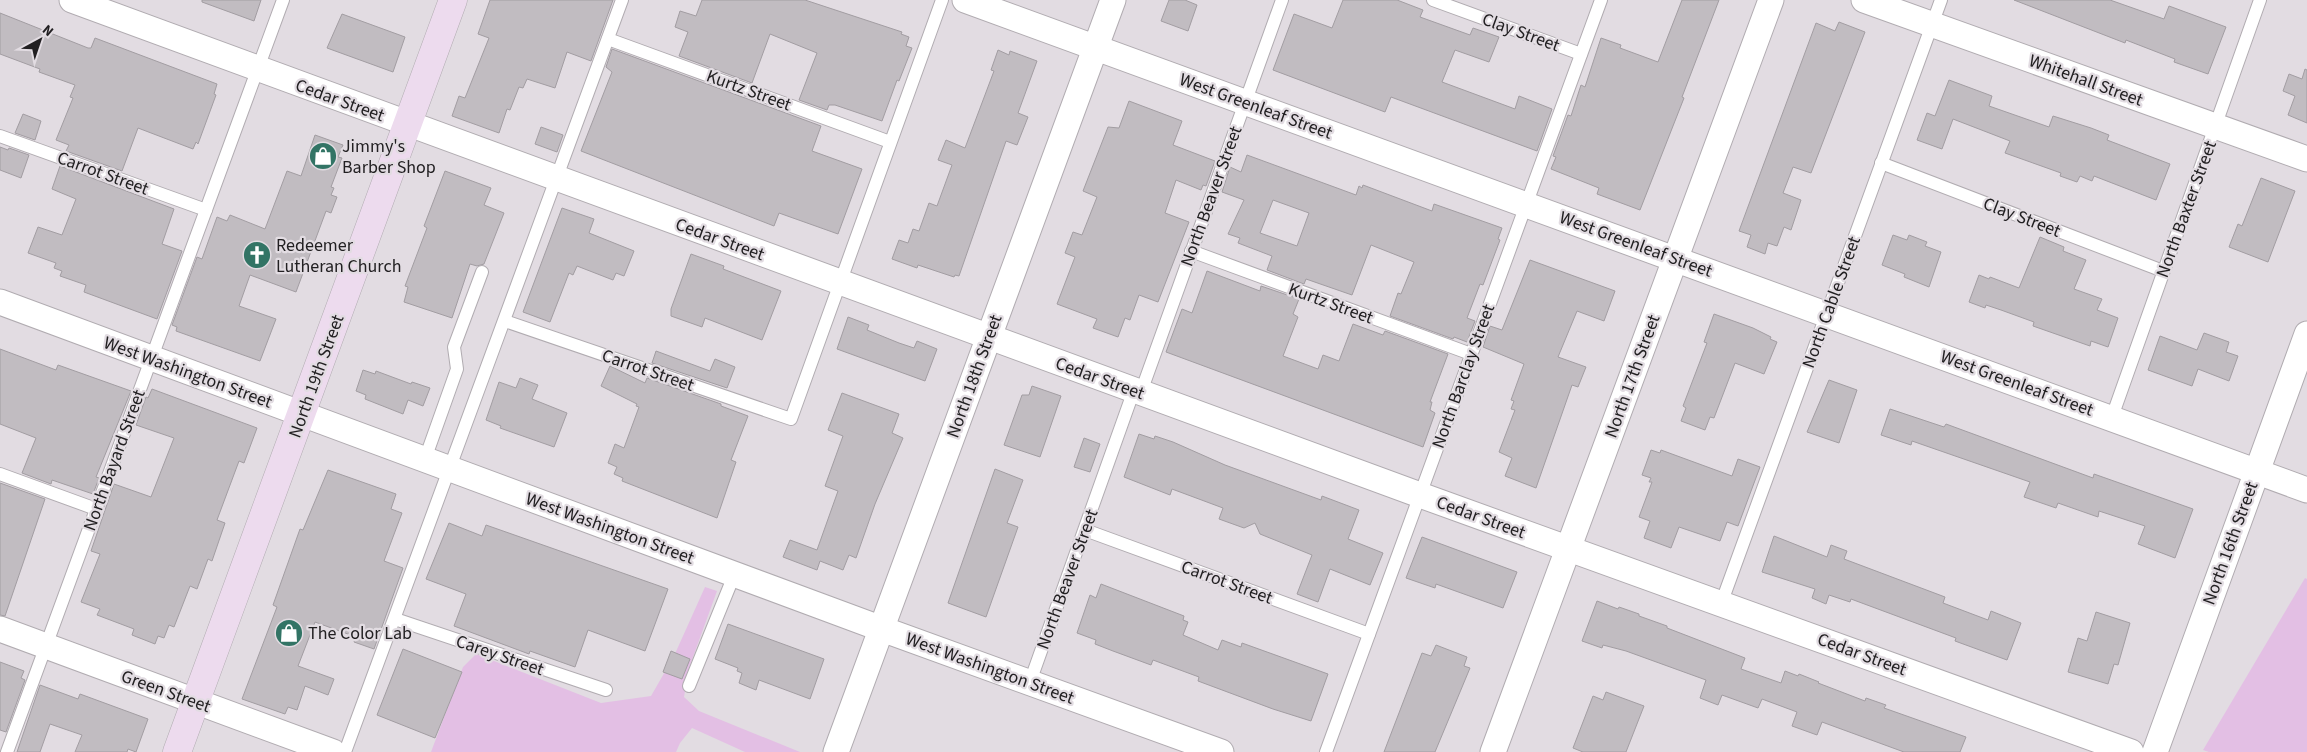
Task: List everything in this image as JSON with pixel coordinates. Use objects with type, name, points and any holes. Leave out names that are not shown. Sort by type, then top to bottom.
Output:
[{"type":"street","name":"Cedar Street","points":[[72,0],[258,70],[1420,495],[2131,752]]},
{"type":"street","name":"North 19th Street","points":[[177,752],[453,0]]},
{"type":"street","name":"West Greenleaf Street","points":[[965,0],[2112,417],[2307,490]]},
{"type":"street","name":"North 18th Street","points":[[836,752],[1113,0]]},
{"type":"street","name":"North 17th Street","points":[[1493,752],[1771,0]]},
{"type":"street","name":"Whitehall Street","points":[[1864,0],[2307,159]]},
{"type":"street","name":"West Washington Street","points":[[0,302],[882,629],[1221,752]]},
{"type":"street","name":"North 16th Street","points":[[2155,752],[2307,334]]},
{"type":"street","name":"Green Street","points":[[0,630],[333,752]]},
{"type":"lane","name":"North Bayard Street","points":[[7,752],[283,0]]},
{"type":"lane","points":[[345,752],[451,469],[622,0]]},
{"type":"lane","points":[[838,282],[942,0]]},
{"type":"lane","name":"North Beaver Street","points":[[1030,682],[1085,530],[1191,251],[1282,0]]},
{"type":"lane","name":"Clay Street","points":[[1433,0],[1581,54]]},
{"type":"lane","name":"North Barclay Street","points":[[1326,752],[1601,0]]},
{"type":"lane","name":"North Cable Street","points":[[1721,604],[1941,0]]},
{"type":"lane","name":"North Baxter Street","points":[[2112,417],[2260,0]]},
{"type":"lane","name":"Kurtz Street","points":[[608,39],[890,142]]},
{"type":"lane","name":"Carrot Street","points":[[0,136],[206,210]]},
{"type":"lane","name":"Clay Street","points":[[1881,163],[2163,271]]},
{"type":"lane","name":"Kurtz Street","points":[[1191,251],[1471,354]]},
{"type":"lane","points":[[425,459],[457,369],[454,347],[482,272]]},
{"type":"lane","name":"Carrot Street","points":[[505,321],[790,419],[838,282]]},
{"type":"lane","points":[[0,474],[96,509]]},
{"type":"lane","name":"Carrot Street","points":[[1085,530],[1369,634]]},
{"type":"lane","points":[[689,686],[735,574]]},
{"type":"lane","name":"Carey Street","points":[[395,619],[606,690]]},
{"type":"shaded area","points":[[2305,578],[2307,579],[2307,752],[2209,752],[2203,750]]},
{"type":"shaded area","points":[[705,587],[717,591],[689,668],[684,697],[699,711],[800,752],[745,752],[692,728],[680,743],[676,752],[431,752],[463,667],[476,654],[601,703],[651,696],[674,656]]},
{"type":"building","points":[[202,0],[261,0],[254,21],[202,2]]},
{"type":"building","points":[[490,0],[613,0],[591,61],[567,52],[555,88],[527,79],[523,88],[519,87],[510,110],[507,109],[499,133],[452,116],[459,96],[465,98],[489,38],[478,34]]},
{"type":"building","points":[[702,0],[805,0],[902,32],[901,34],[909,37],[906,46],[912,48],[899,81],[897,80],[882,121],[835,105],[829,105],[827,110],[799,100],[817,53],[770,34],[752,83],[679,56],[688,32],[675,27],[680,11],[696,16]]},
{"type":"building","points":[[1169,0],[1185,0],[1197,5],[1188,31],[1161,21]]},
{"type":"building","points":[[1343,0],[1397,0],[1423,10],[1420,17],[1470,35],[1473,28],[1499,37],[1489,62],[1455,50],[1442,82],[1515,109],[1519,96],[1552,109],[1537,151],[1391,97],[1385,112],[1273,70],[1294,14],[1332,28]]},
{"type":"building","points":[[1682,0],[1719,0],[1682,97],[1684,98],[1640,210],[1597,194],[1599,188],[1551,169],[1556,157],[1553,156],[1568,115],[1571,116],[1581,85],[1585,87],[1601,38],[1621,45],[1620,48],[1658,62]]},
{"type":"building","points":[[2014,0],[2110,0],[2164,19],[2169,6],[2226,27],[2208,74],[2174,62],[2175,59],[2126,40],[2125,43]]},
{"type":"building","points":[[0,13],[88,48],[91,48],[95,38],[217,84],[214,94],[216,95],[198,144],[196,142],[193,149],[138,128],[122,171],[66,151],[69,145],[56,140],[73,98],[70,97],[75,85],[39,72],[40,69],[0,54]]},
{"type":"building","points":[[342,14],[405,37],[393,72],[327,48]]},
{"type":"building","points":[[1839,22],[1865,32],[1811,173],[1793,167],[1783,193],[1801,200],[1791,230],[1784,227],[1777,246],[1768,243],[1765,254],[1747,247],[1751,235],[1739,231],[1816,23],[1835,31]]},
{"type":"building","points":[[612,49],[821,126],[812,151],[862,169],[838,234],[779,213],[774,226],[581,151],[612,72],[606,67]]},
{"type":"building","points":[[998,50],[1009,55],[1010,51],[1037,61],[1018,113],[1028,117],[1017,145],[1006,141],[959,276],[955,275],[954,277],[918,265],[917,268],[892,259],[899,240],[908,243],[913,229],[919,231],[929,203],[937,206],[952,165],[938,160],[946,140],[965,148],[994,71],[991,70]]},
{"type":"building","points":[[2305,69],[2307,70],[2307,123],[2288,115],[2295,96],[2283,91],[2289,74],[2302,79]]},
{"type":"building","points":[[1949,80],[1992,96],[1989,106],[2049,127],[2053,116],[2091,128],[2109,135],[2107,140],[2170,164],[2156,200],[2094,176],[2092,181],[2080,176],[2077,182],[2060,176],[2061,173],[2005,153],[2010,141],[1953,119],[1942,149],[1917,140],[1927,113],[1935,116]]},
{"type":"building","points":[[1129,101],[1182,121],[1173,145],[1215,161],[1206,186],[1203,185],[1201,190],[1176,180],[1165,213],[1189,222],[1158,302],[1139,295],[1130,320],[1125,318],[1118,337],[1093,328],[1097,319],[1057,304],[1075,257],[1065,253],[1073,232],[1082,235],[1097,197],[1083,191],[1108,127],[1119,128]]},
{"type":"building","points":[[23,114],[41,121],[35,140],[15,133]]},
{"type":"building","points":[[541,127],[563,135],[557,152],[535,144]]},
{"type":"building","name":"Redeemer Lutheran Church","points":[[315,135],[343,145],[338,157],[342,158],[331,187],[334,188],[331,195],[337,197],[331,213],[326,211],[296,292],[250,275],[239,306],[276,319],[260,361],[176,331],[177,327],[172,325],[197,257],[202,259],[217,217],[227,221],[230,215],[265,229],[287,171],[301,176]]},
{"type":"building","points":[[0,147],[29,155],[21,178],[0,170]]},
{"type":"building","points":[[1247,155],[1356,195],[1359,186],[1362,188],[1363,185],[1432,211],[1434,204],[1502,228],[1498,239],[1500,240],[1483,285],[1480,284],[1467,318],[1475,321],[1467,342],[1454,337],[1453,339],[1390,316],[1398,293],[1401,294],[1414,262],[1371,245],[1352,295],[1306,279],[1304,284],[1267,270],[1272,256],[1238,243],[1240,238],[1228,234],[1244,200],[1222,192],[1230,167],[1241,172]],"holes":[[[1273,200],[1309,213],[1297,246],[1260,233]]]},
{"type":"building","points":[[60,166],[174,209],[162,244],[182,251],[157,319],[84,292],[86,285],[60,276],[62,271],[54,268],[56,263],[28,253],[38,227],[62,235],[76,199],[52,189]]},
{"type":"building","points":[[445,171],[491,188],[484,205],[504,213],[484,264],[477,266],[470,264],[452,318],[404,302],[408,287],[405,286],[427,228],[424,226]]},
{"type":"building","points":[[2261,178],[2295,191],[2268,262],[2229,247],[2238,224],[2242,226]]},
{"type":"building","points":[[562,208],[594,219],[589,233],[634,251],[624,276],[616,273],[613,280],[577,266],[573,275],[569,273],[550,322],[523,312]]},
{"type":"building","points":[[1893,235],[1907,240],[1909,235],[1927,242],[1925,246],[1941,252],[1929,287],[1904,277],[1905,274],[1882,265]]},
{"type":"building","points":[[2040,237],[2064,247],[2063,251],[2086,260],[2074,289],[2102,299],[2097,310],[2118,318],[2108,347],[2091,341],[2090,346],[2033,326],[2034,322],[1986,305],[1985,308],[1969,302],[1979,275],[2019,288]]},
{"type":"building","points":[[691,254],[724,266],[723,269],[781,291],[762,340],[705,318],[702,327],[671,316],[671,309]]},
{"type":"building","points":[[1530,260],[1615,291],[1604,321],[1577,311],[1558,357],[1586,367],[1578,387],[1572,385],[1536,488],[1505,476],[1512,458],[1499,452],[1515,410],[1511,409],[1514,401],[1511,400],[1524,364],[1483,347],[1490,326],[1502,330]]},
{"type":"building","points":[[1207,271],[1260,291],[1261,286],[1299,299],[1293,314],[1298,317],[1283,356],[1318,369],[1323,355],[1339,361],[1353,324],[1383,335],[1385,331],[1448,354],[1430,402],[1432,402],[1430,410],[1435,413],[1423,447],[1166,352],[1182,309],[1192,313]]},
{"type":"building","points":[[1714,314],[1753,328],[1777,342],[1764,374],[1735,363],[1714,418],[1710,417],[1705,430],[1681,421],[1686,408],[1683,406],[1707,343],[1704,342]]},
{"type":"building","points":[[848,317],[869,325],[867,330],[899,343],[914,348],[917,341],[937,349],[925,381],[837,349]]},
{"type":"building","points":[[2204,333],[2229,342],[2226,352],[2238,356],[2229,381],[2198,369],[2192,386],[2148,370],[2160,336],[2197,350]]},
{"type":"building","points":[[0,349],[56,370],[58,365],[131,391],[96,477],[99,478],[93,494],[52,480],[51,484],[22,473],[36,438],[0,424]]},
{"type":"building","points":[[656,351],[710,371],[715,359],[735,367],[727,388],[652,363]]},
{"type":"building","points":[[610,366],[645,383],[647,378],[721,404],[721,406],[748,416],[731,460],[736,462],[717,518],[622,481],[623,478],[614,474],[617,467],[608,463],[615,444],[624,448],[639,407],[636,406],[637,404],[601,386]]},
{"type":"building","points":[[363,370],[375,374],[376,371],[411,384],[412,382],[430,388],[423,406],[408,400],[403,414],[365,399],[366,395],[356,391]]},
{"type":"building","points":[[520,378],[538,385],[532,399],[567,413],[554,447],[500,428],[501,426],[486,420],[499,382],[516,388]]},
{"type":"building","points":[[1829,380],[1857,390],[1839,443],[1807,432]]},
{"type":"building","points":[[1032,386],[1061,396],[1040,457],[1004,445],[1022,395],[1029,395]]},
{"type":"building","points":[[152,389],[257,428],[244,463],[239,461],[217,520],[225,523],[212,561],[208,559],[197,589],[190,586],[174,627],[169,625],[164,638],[158,636],[155,644],[132,635],[134,629],[97,615],[100,609],[81,602],[100,554],[91,551],[114,484],[151,497],[174,438],[136,425],[146,397],[148,398]]},
{"type":"building","points":[[842,393],[899,414],[892,433],[903,438],[875,504],[856,558],[849,555],[843,570],[820,561],[817,570],[783,557],[790,540],[817,550],[838,491],[825,486],[843,436],[828,430]]},
{"type":"building","points":[[1890,409],[1944,427],[1946,424],[2093,478],[2094,474],[2193,509],[2175,558],[2138,544],[2145,526],[2099,511],[2098,517],[2058,503],[2056,508],[2024,497],[2030,482],[1912,441],[1911,445],[1881,435]]},
{"type":"building","points":[[1139,434],[1154,439],[1155,436],[1173,442],[1225,465],[1321,500],[1322,496],[1359,510],[1348,539],[1383,553],[1370,585],[1330,569],[1318,602],[1297,594],[1312,555],[1260,534],[1255,523],[1244,528],[1219,519],[1223,508],[1172,489],[1170,495],[1124,477]]},
{"type":"building","points":[[1084,438],[1100,444],[1090,472],[1074,467]]},
{"type":"building","points":[[1651,450],[1660,453],[1661,450],[1732,476],[1738,459],[1760,467],[1738,526],[1727,522],[1720,541],[1679,527],[1671,548],[1644,538],[1650,521],[1639,517],[1652,482],[1649,482],[1651,478],[1642,475]]},
{"type":"building","points":[[995,469],[1023,480],[1007,523],[1018,527],[986,617],[948,603]]},
{"type":"building","points":[[328,470],[396,494],[391,509],[402,513],[384,561],[403,568],[374,649],[354,642],[356,637],[315,622],[298,666],[334,679],[328,695],[305,686],[297,710],[288,707],[285,714],[242,699],[277,607],[273,605],[300,529],[303,530]]},
{"type":"building","points":[[0,483],[45,499],[5,616],[0,615]]},
{"type":"building","points":[[449,523],[482,536],[486,525],[668,589],[645,651],[588,630],[575,667],[530,651],[529,654],[454,626],[466,594],[426,579]]},
{"type":"building","points":[[1774,536],[1827,557],[1831,545],[1847,551],[1844,559],[1945,597],[1943,603],[1988,620],[1991,611],[2021,623],[2007,660],[1955,641],[1956,638],[1851,599],[1850,602],[1829,595],[1826,604],[1812,598],[1815,589],[1762,572]]},
{"type":"building","points":[[1422,537],[1517,572],[1503,608],[1436,584],[1435,588],[1406,578]]},
{"type":"building","points":[[1101,584],[1184,616],[1183,620],[1188,622],[1183,635],[1218,650],[1222,640],[1241,647],[1242,643],[1328,674],[1311,721],[1198,681],[1199,677],[1153,660],[1151,665],[1113,651],[1095,644],[1096,640],[1077,633],[1090,595],[1096,598]]},
{"type":"building","points":[[1597,601],[1639,614],[1639,616],[1667,626],[1667,628],[1745,658],[1741,669],[1781,683],[1785,671],[1798,676],[1799,674],[1865,701],[1866,698],[1886,705],[1884,708],[1966,737],[1960,752],[1904,752],[1822,722],[1817,735],[1792,726],[1797,712],[1762,699],[1758,708],[1722,695],[1718,705],[1700,698],[1706,680],[1626,651],[1603,645],[1602,648],[1582,641]]},
{"type":"building","points":[[2096,612],[2130,623],[2118,665],[2114,664],[2108,684],[2068,672],[2078,638],[2087,641]]},
{"type":"building","points":[[728,624],[824,659],[810,699],[759,680],[756,690],[739,683],[742,673],[737,671],[738,668],[715,659]]},
{"type":"building","points":[[1436,645],[1467,657],[1464,666],[1470,668],[1435,752],[1384,752],[1422,653],[1431,656]]},
{"type":"building","points":[[403,649],[462,672],[435,738],[377,715]]},
{"type":"building","points":[[671,651],[690,659],[682,679],[663,672]]},
{"type":"building","points":[[0,662],[24,671],[21,678],[25,680],[6,732],[0,730]]},
{"type":"building","points":[[40,685],[78,699],[80,694],[148,719],[136,752],[128,749],[127,752],[75,752],[82,735],[50,724],[40,752],[17,752]]},
{"type":"building","points":[[1606,692],[1644,706],[1626,752],[1583,752],[1573,748],[1593,696],[1603,700]]},
{"type":"place","name":"Jimmy's Barber Shop","points":[[323,156]]},
{"type":"place","name":"Redeemer Lutheran Church","points":[[257,255]]},
{"type":"place","name":"The Color Lab","points":[[289,633]]}]
